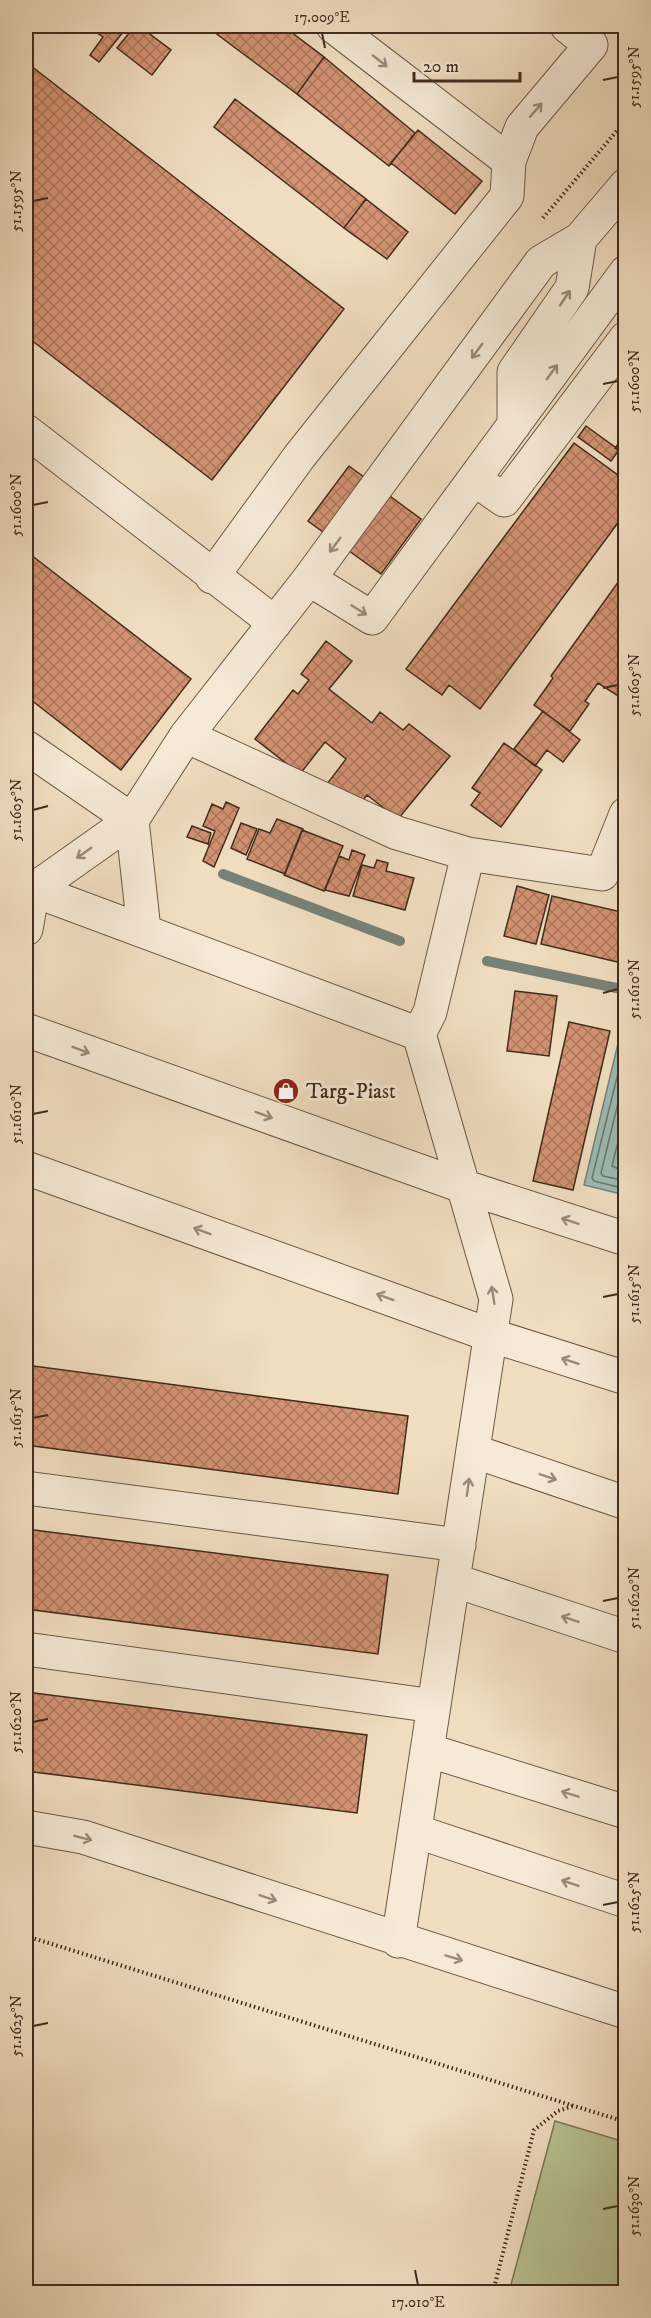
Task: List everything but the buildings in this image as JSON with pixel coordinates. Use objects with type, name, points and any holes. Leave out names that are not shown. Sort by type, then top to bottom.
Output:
[{"type":"lane","points":[[333,26],[509,161]]},
{"type":"lane","points":[[212,577],[299,457],[507,196],[509,161],[522,127],[591,45],[567,26]]},
{"type":"lane","points":[[26,929],[33,890],[132,820],[186,736],[309,579],[541,262],[580,239],[626,185]]},
{"type":"lane","points":[[514,424],[514,372],[572,288],[580,239]]},
{"type":"lane","points":[[309,579],[372,618],[626,272]]},
{"type":"lane","points":[[474,479],[504,500],[626,338]]},
{"type":"lane","points":[[26,431],[212,577],[275,623]]},
{"type":"lane","points":[[186,736],[397,833],[468,854],[602,874],[626,814]]},
{"type":"lane","points":[[26,747],[132,820],[144,930]]},
{"type":"lane","points":[[398,1941],[496,1299],[419,1034],[430,1012],[468,854]]},
{"type":"lane","points":[[33,890],[419,1034]]},
{"type":"lane","points":[[26,1030],[462,1186],[626,1239]]},
{"type":"lane","points":[[26,1168],[490,1335],[626,1378]]},
{"type":"lane","points":[[473,1451],[626,1503]]},
{"type":"lane","points":[[26,1488],[459,1545]]},
{"type":"lane","points":[[453,1580],[626,1637]]},
{"type":"lane","points":[[26,1650],[434,1706]]},
{"type":"lane","points":[[427,1750],[626,1812]]},
{"type":"lane","points":[[26,1827],[82,1837],[398,1941],[626,2012]]},
{"type":"lane","points":[[415,1831],[626,1901]]},
{"type":"path","points":[[538,225],[626,120]]},
{"type":"path","points":[[26,1936],[626,2122]]},
{"type":"path","points":[[493,2292],[534,2130],[558,2111],[573,2105]]},
{"type":"green space","points":[[555,2121],[625,2142],[625,2292],[509,2292]]},
{"type":"water","points":[[620,1035],[626,1036],[625,1195],[584,1185]]},
{"type":"waterway","points":[[223,874],[400,941]]},
{"type":"waterway","points":[[487,961],[626,990]]},
{"type":"place","name":"Targ-Piast","points":[[286,1091]]}]
